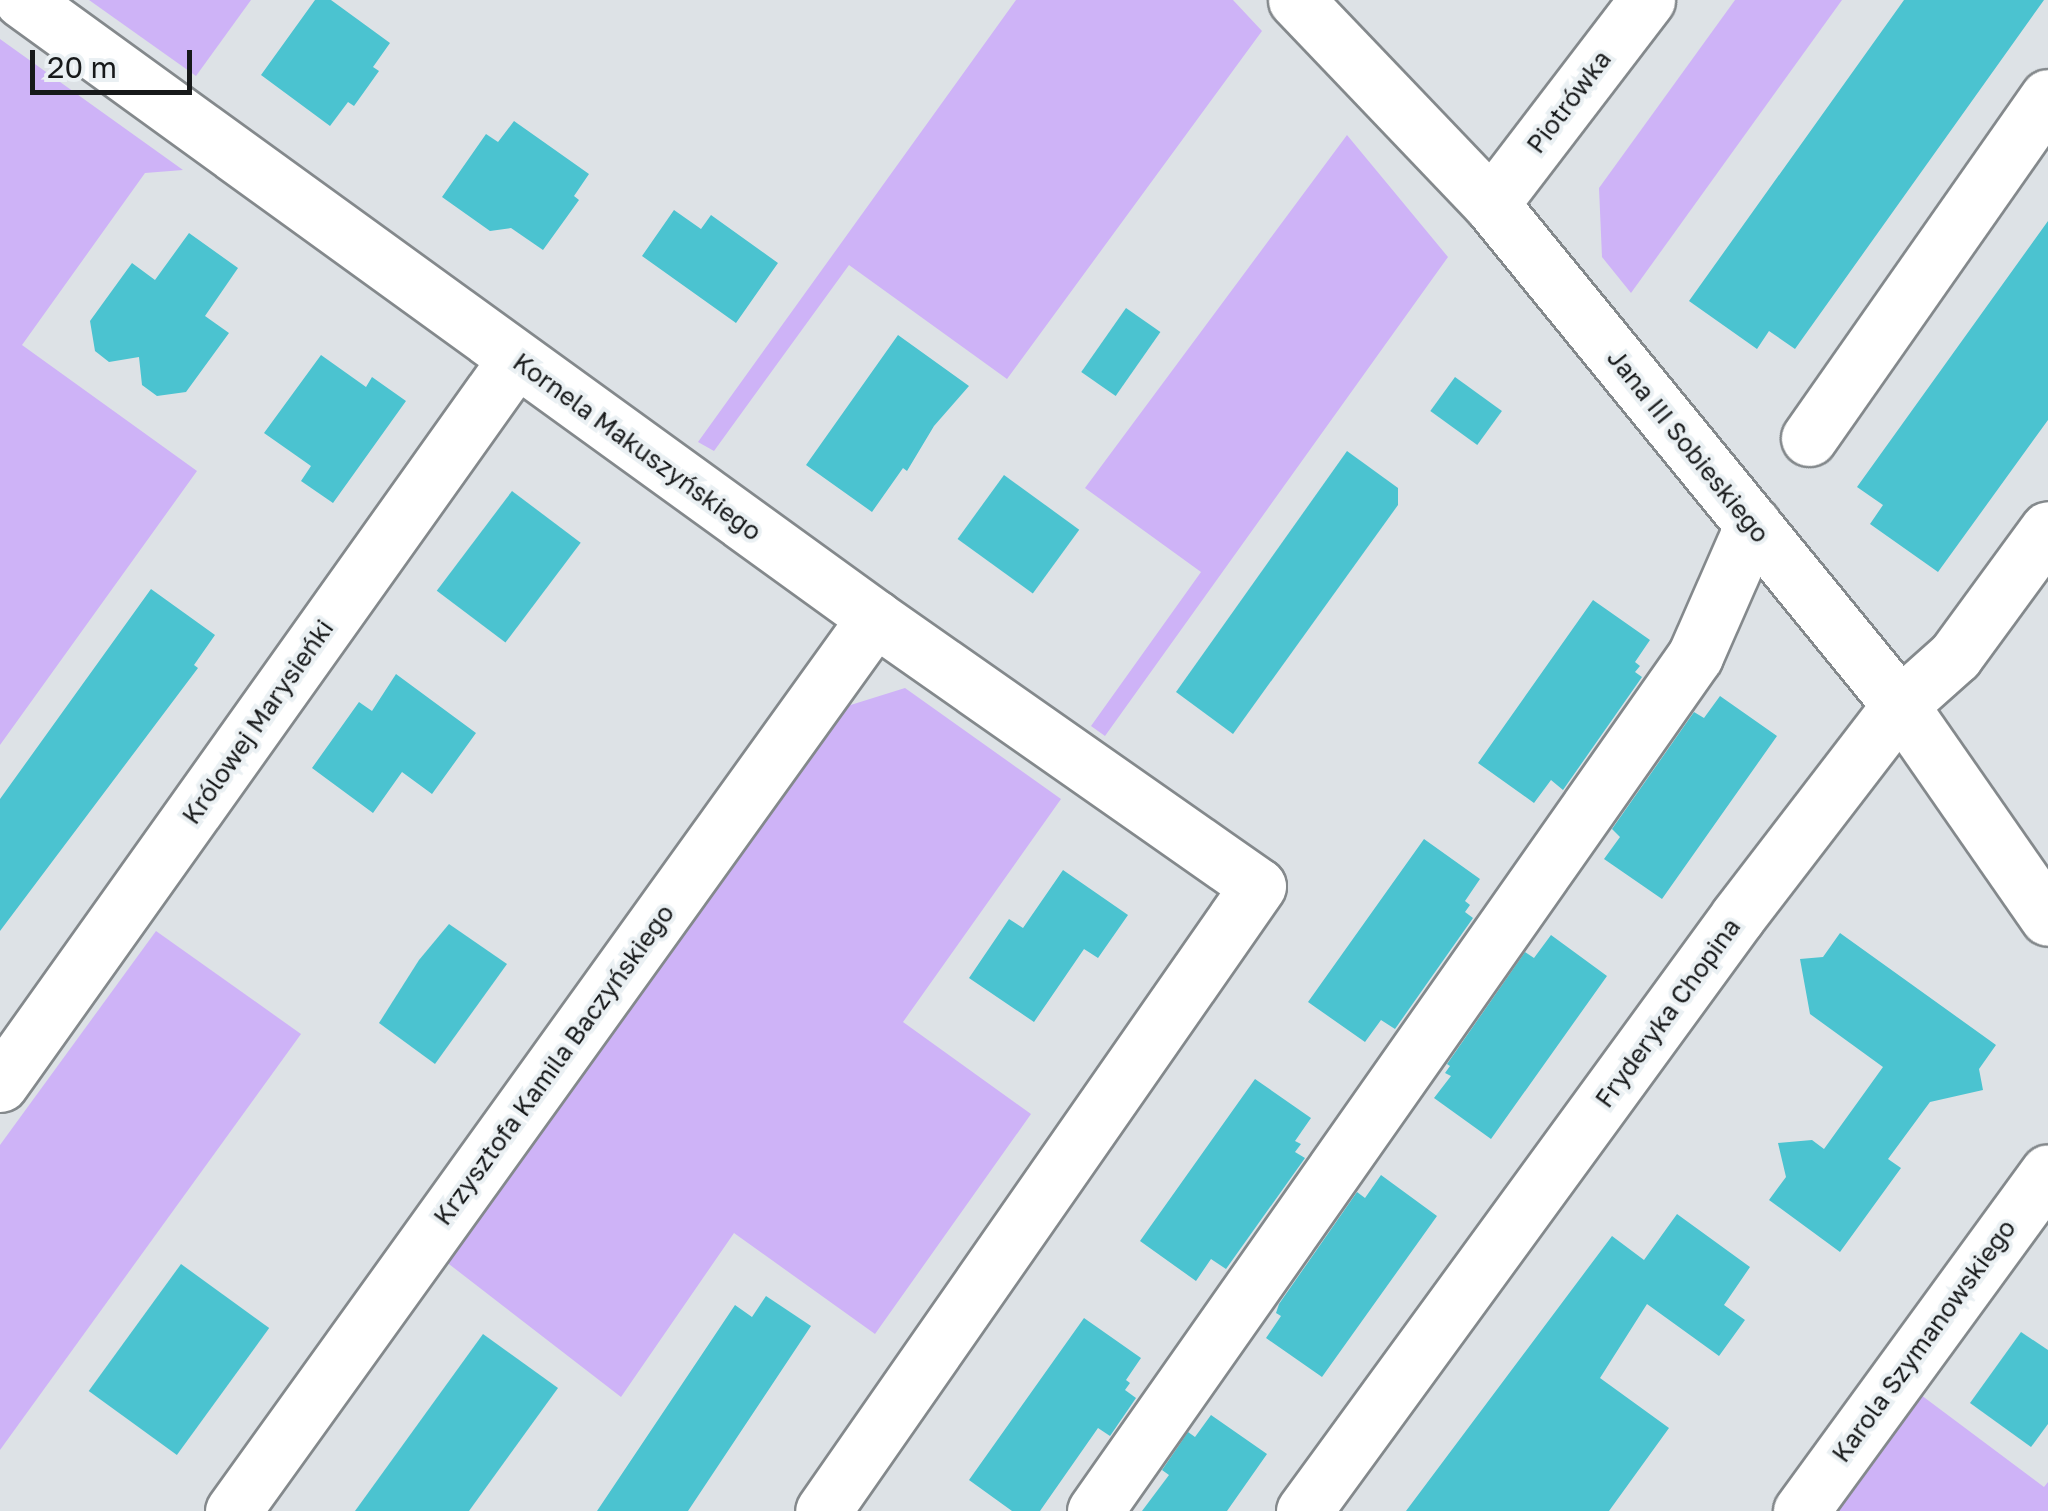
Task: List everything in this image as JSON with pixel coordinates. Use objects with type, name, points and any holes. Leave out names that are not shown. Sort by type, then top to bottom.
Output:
[{"type":"street","name":"Kornela Makuszyńskiego","points":[[22,0],[875,618],[1258,886],[823,1511]]},
{"type":"street","name":"Jana III Sobieskiego","points":[[1296,0],[1491,204],[1900,705],[2048,918]]},
{"type":"street","name":"Piotrówka","points":[[1491,204],[1647,0]]},
{"type":"street","points":[[1809,438],[2048,97]]},
{"type":"street","name":"Królowej Marysieńki","points":[[0,1084],[516,360]]},
{"type":"street","points":[[1095,1511],[1694,656],[1752,524]]},
{"type":"street","name":"Fryderyka Chopina","points":[[1304,1511],[1738,916],[1900,705],[1956,656],[2048,529]]},
{"type":"street","name":"Krzysztofa Kamila Baczyńskiego","points":[[232,1511],[875,618]]},
{"type":"street","name":"Karola Szymanowskiego","points":[[1800,1511],[2048,1172]]},
{"type":"shaded area","points":[[89,0],[251,0],[196,76]]},
{"type":"shaded area","points":[[1016,0],[1233,0],[1262,31],[1007,379],[849,265],[714,451],[698,442]]},
{"type":"shaded area","points":[[1735,0],[1842,0],[1631,293],[1602,257],[1599,188]]},
{"type":"shaded area","points":[[0,39],[183,170],[145,173],[22,345],[197,471],[0,745]]},
{"type":"shaded area","points":[[1347,135],[1448,257],[1105,736],[1091,726],[1201,572],[1085,488]]},
{"type":"shaded area","points":[[905,688],[1061,799],[903,1022],[1031,1114],[875,1334],[734,1233],[621,1397],[445,1261],[841,708]]},
{"type":"shaded area","points":[[156,931],[301,1034],[0,1450],[0,1145]]},
{"type":"shaded area","points":[[1921,1395],[2044,1487],[2048,1482],[2048,1511],[1837,1511]]},
{"type":"building","points":[[315,0],[331,0],[390,43],[373,67],[379,71],[354,106],[348,102],[330,126],[261,75]]},
{"type":"building","points":[[1904,0],[2044,0],[1795,349],[1769,331],[1757,349],[1689,301]]},
{"type":"building","points":[[514,121],[589,174],[574,196],[579,200],[543,250],[511,228],[490,231],[442,197],[486,134],[498,142]]},
{"type":"building","points":[[674,210],[701,229],[711,215],[778,263],[736,323],[642,256]]},
{"type":"building","points":[[2048,221],[2048,420],[1938,572],[1870,524],[1883,505],[1857,487]]},
{"type":"building","points":[[189,233],[238,268],[205,316],[229,333],[186,392],[157,396],[142,385],[139,357],[109,362],[95,351],[90,321],[132,263],[155,280]]},
{"type":"building","points":[[1126,308],[1160,332],[1116,396],[1081,372]]},
{"type":"building","points":[[898,335],[969,386],[934,426],[907,471],[903,468],[872,512],[806,465]]},
{"type":"building","points":[[321,355],[366,387],[372,377],[406,401],[333,503],[301,481],[311,466],[264,433]]},
{"type":"building","points":[[1455,377],[1502,411],[1477,445],[1430,411]]},
{"type":"building","points":[[1347,451],[1398,488],[1398,505],[1233,734],[1176,692]]},
{"type":"building","points":[[1004,475],[1079,530],[1033,594],[958,539]]},
{"type":"building","points":[[512,491],[581,543],[505,643],[437,591]]},
{"type":"building","points":[[151,589],[215,635],[194,665],[198,668],[0,931],[0,799]]},
{"type":"building","points":[[1593,600],[1650,640],[1635,662],[1640,666],[1635,672],[1642,677],[1563,790],[1551,780],[1534,803],[1478,763]]},
{"type":"building","points":[[396,674],[476,733],[432,794],[402,772],[373,813],[312,768],[359,702],[372,711]]},
{"type":"building","points":[[1720,696],[1777,736],[1662,899],[1604,859],[1620,837],[1612,829],[1694,712],[1704,718]]},
{"type":"building","points":[[1424,839],[1480,879],[1465,901],[1470,905],[1465,912],[1473,918],[1395,1029],[1381,1020],[1365,1042],[1308,1002]]},
{"type":"building","points":[[1063,870],[1128,915],[1098,958],[1084,949],[1034,1022],[969,978],[1009,919],[1023,928]]},
{"type":"building","points":[[449,924],[507,964],[435,1064],[379,1023],[419,960]]},
{"type":"building","points":[[1840,933],[1996,1045],[1979,1069],[1983,1090],[1930,1102],[1888,1159],[1901,1168],[1840,1252],[1769,1200],[1786,1177],[1778,1143],[1812,1140],[1824,1149],[1883,1067],[1810,1014],[1800,959],[1823,957]]},
{"type":"building","points":[[1551,935],[1607,976],[1491,1139],[1434,1098],[1451,1076],[1445,1073],[1450,1066],[1447,1064],[1525,952],[1534,958]]},
{"type":"building","points":[[1255,1079],[1311,1118],[1295,1141],[1301,1144],[1295,1152],[1305,1158],[1226,1269],[1211,1259],[1196,1281],[1140,1241]]},
{"type":"building","points":[[1381,1175],[1437,1216],[1322,1377],[1266,1338],[1281,1316],[1276,1313],[1279,1304],[1357,1192],[1365,1198]]},
{"type":"building","points":[[1677,1214],[1750,1267],[1724,1305],[1745,1320],[1719,1356],[1647,1304],[1600,1378],[1669,1428],[1609,1511],[1406,1511],[1612,1236],[1644,1260]]},
{"type":"building","points":[[181,1264],[269,1328],[177,1455],[89,1391]]},
{"type":"building","points":[[766,1296],[811,1326],[688,1511],[597,1511],[735,1305],[752,1317]]},
{"type":"building","points":[[1084,1318],[1141,1358],[1126,1380],[1130,1383],[1125,1390],[1136,1398],[1110,1436],[1098,1428],[1040,1511],[1012,1511],[969,1480]]},
{"type":"building","points":[[2021,1332],[2048,1350],[2048,1424],[2031,1447],[1970,1403]]},
{"type":"building","points":[[483,1334],[558,1388],[469,1511],[355,1511]]},
{"type":"building","points":[[1211,1415],[1267,1454],[1227,1511],[1142,1511],[1169,1475],[1162,1470],[1188,1432],[1195,1437]]}]
